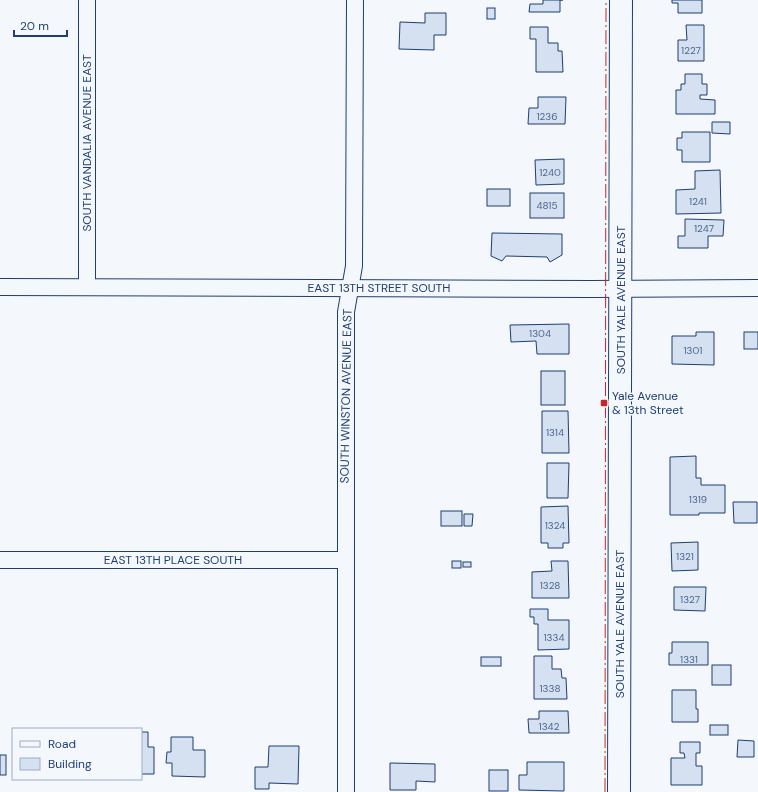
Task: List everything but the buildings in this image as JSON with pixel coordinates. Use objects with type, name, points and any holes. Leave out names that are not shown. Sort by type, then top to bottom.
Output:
[{"type":"main road","name":"SOUTH YALE AVENUE EAST","points":[[619,792],[621,0]]},
{"type":"street","name":"SOUTH VANDALIA AVENUE EAST","points":[[87,0],[87,287]]},
{"type":"street","name":"SOUTH WINSTON AVENUE EAST","points":[[346,792],[346,312],[354,266],[354,0]]},
{"type":"street","name":"EAST 13TH STREET SOUTH","points":[[0,287],[758,288]]},
{"type":"street","name":"EAST 13TH PLACE SOUTH","points":[[0,560],[345,560]]},
{"type":"power","points":[[605,792],[606,0]]},
{"type":"place","name":"Yale Avenue & 13th Street","points":[[604,403]]}]
